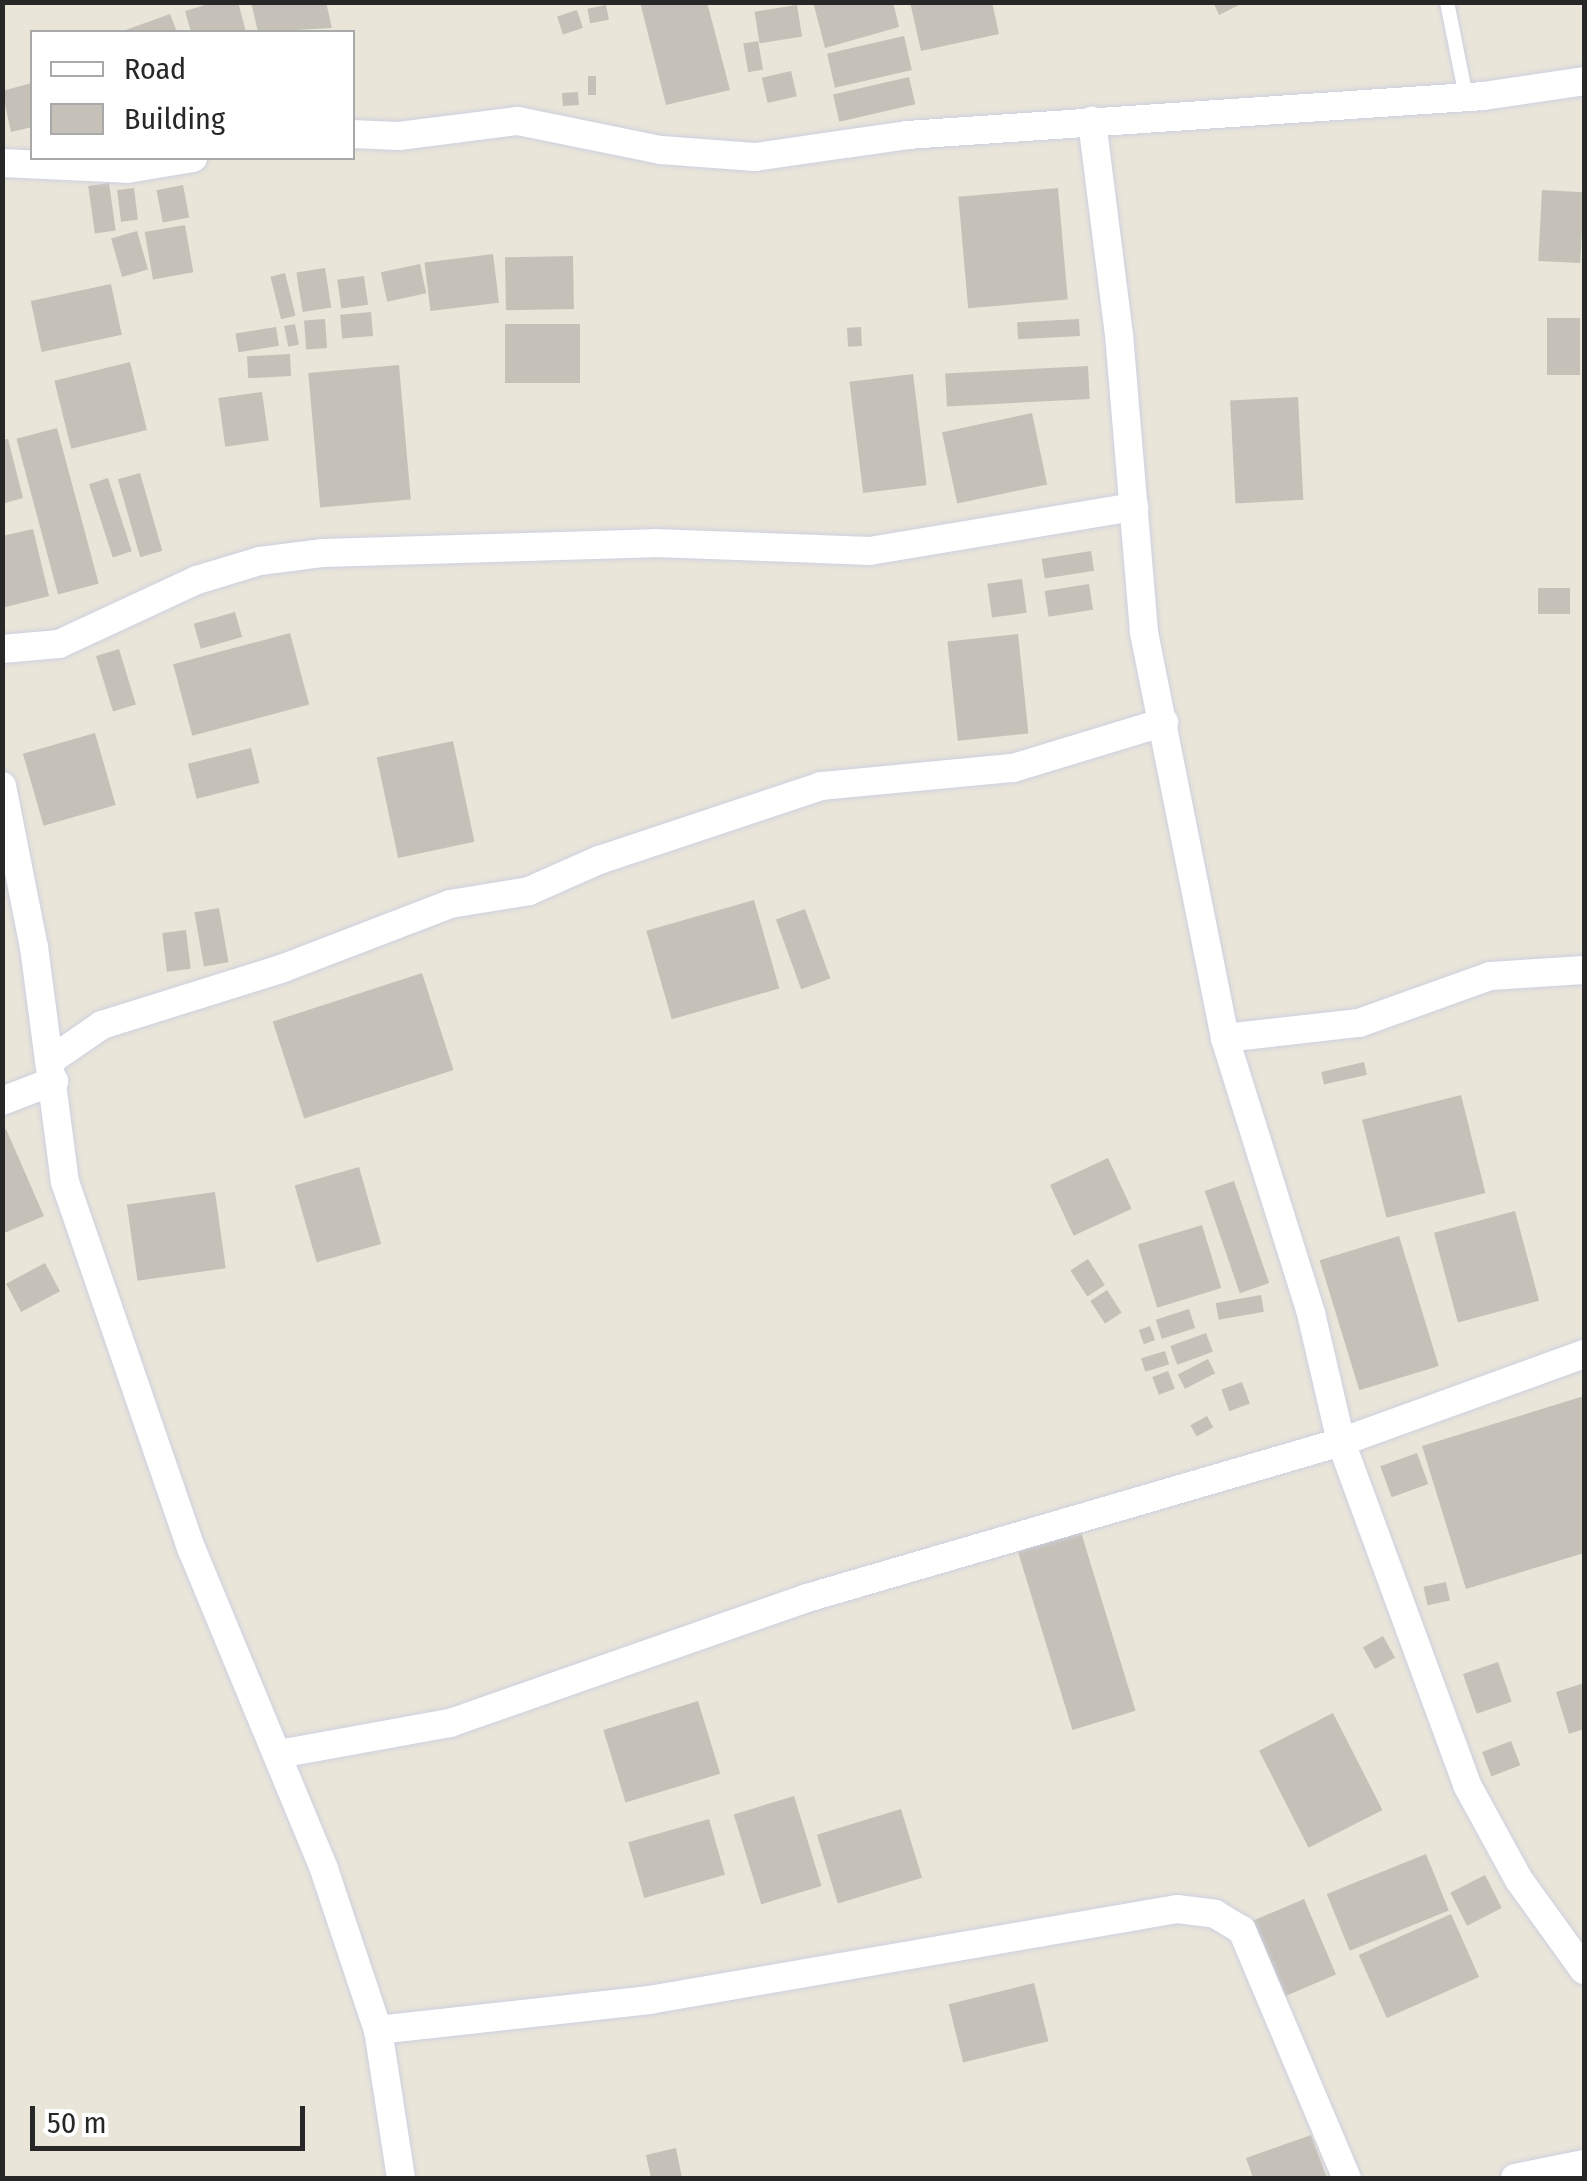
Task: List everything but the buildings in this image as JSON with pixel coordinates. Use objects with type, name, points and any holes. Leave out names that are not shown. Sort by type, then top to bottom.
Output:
[{"type":"street","points":[[355,134],[399,136],[518,121],[661,150],[755,157],[907,135],[1466,97],[1584,81]]},
{"type":"street","points":[[1092,121],[1144,632],[1225,1038],[1311,1314],[1340,1442],[1467,1786],[1519,1880],[1584,1970]]},
{"type":"street","points":[[2,163],[127,169],[181,160]]},
{"type":"street","points":[[2,648],[59,644],[197,580],[260,561],[322,552],[654,543],[870,551],[1134,508]]},
{"type":"street","points":[[2,1101],[52,1070],[102,1025],[281,969],[450,904],[529,891],[599,860],[820,786],[1013,768],[1164,722]]},
{"type":"street","points":[[2,786],[52,1070],[65,1182],[192,1550],[279,1754],[378,2030],[401,2178]]},
{"type":"street","points":[[1225,1038],[1360,1023],[1490,976],[1584,970]]},
{"type":"street","points":[[279,1754],[450,1723],[807,1598],[1340,1442],[1584,1354]]},
{"type":"street","points":[[378,2030],[650,2000],[1113,1917],[1198,1911],[1242,1930],[1347,2178]]},
{"type":"street","points":[[1515,2178],[1584,2164]]},
{"type":"lane","points":[[1446,2],[1466,97]]}]
